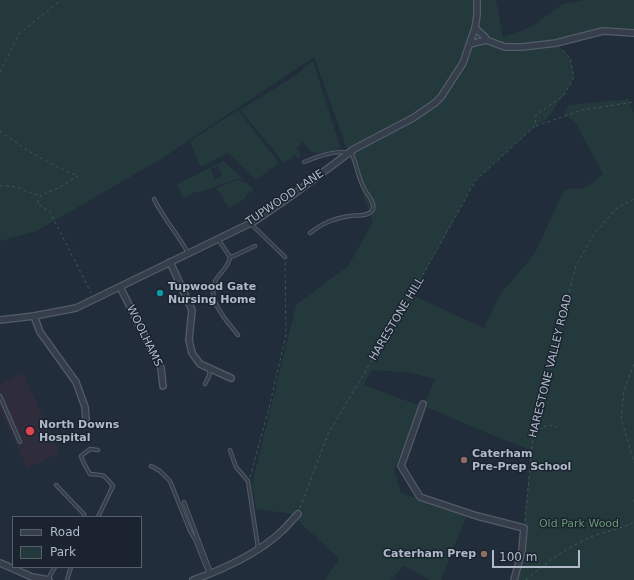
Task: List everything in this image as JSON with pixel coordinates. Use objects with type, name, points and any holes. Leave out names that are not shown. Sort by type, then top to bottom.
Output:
[{"type":"street","name":"TUPWOOD LANE","points":[[0,320],[34,316],[76,308],[251,223],[294,194],[350,152],[413,118],[441,97],[463,63],[475,28],[477,15],[476,0]]},
{"type":"street","points":[[475,28],[485,37],[486,40]]},
{"type":"street","points":[[470,44],[486,40],[505,47],[522,47],[556,43],[603,31],[634,33]]},
{"type":"street","points":[[170,262],[192,310],[189,340],[192,353],[200,364],[231,378]]},
{"type":"street","name":"WOOLHAMS","points":[[120,287],[161,368],[163,386]]},
{"type":"street","points":[[34,316],[40,332],[76,382],[85,407],[86,419]]},
{"type":"street","points":[[423,404],[401,466],[420,497],[477,516],[524,528],[522,550],[514,580]]},
{"type":"street","points":[[192,580],[210,574],[252,553],[282,531],[298,514]]},
{"type":"street","points":[[0,563],[32,577],[48,580]]},
{"type":"lane","points":[[304,162],[320,155],[350,152],[357,164],[361,182],[372,202],[372,209],[365,215],[331,219],[324,222],[310,233]]},
{"type":"lane","points":[[154,199],[188,253]]},
{"type":"lane","points":[[251,223],[285,257]]},
{"type":"lane","points":[[218,239],[230,257],[229,262],[213,286],[213,294],[217,307],[238,335]]},
{"type":"lane","points":[[230,257],[255,246]]},
{"type":"lane","points":[[205,384],[209,376],[210,369]]},
{"type":"lane","points":[[0,396],[20,442]]},
{"type":"lane","points":[[98,450],[90,449],[81,456],[82,461],[87,466],[90,474],[102,474],[114,486],[99,516]]},
{"type":"lane","points":[[230,450],[236,467],[248,481],[258,549]]},
{"type":"lane","points":[[151,466],[160,471],[170,481],[190,531],[210,574]]},
{"type":"lane","points":[[56,485],[84,514],[84,516]]},
{"type":"lane","points":[[184,502],[210,574]]},
{"type":"lane","points":[[48,580],[54,568]]},
{"type":"lane","points":[[67,580],[71,568]]},
{"type":"path","points":[[0,72],[18,34],[60,0]]},
{"type":"path","name":"HARESTONE HILL","points":[[298,514],[328,434],[421,278],[476,180],[535,126],[536,115],[564,95],[574,77],[570,58],[556,43]]},
{"type":"path","points":[[535,126],[582,110],[634,102]]},
{"type":"path","points":[[0,131],[60,168],[78,176],[60,187],[41,195],[33,195],[27,191],[7,185],[0,186]]},
{"type":"path","points":[[41,195],[37,203],[50,212],[94,299]]},
{"type":"path","name":"HARESTONE VALLEY ROAD","points":[[524,528],[533,432],[576,266],[594,234],[617,208],[634,199]]},
{"type":"path","points":[[248,481],[269,408],[286,335],[285,257]]},
{"type":"path","points":[[634,364],[624,391],[621,418],[634,463]]},
{"type":"path","points":[[533,432],[548,425],[557,427]]},
{"type":"path","points":[[634,499],[634,504]]},
{"type":"path","points":[[526,580],[553,558],[573,546],[593,536],[626,526],[634,522]]},
{"type":"shaded area","name":"North Downs Hospital","points":[[23,373],[60,453],[27,468],[0,410],[0,384]]},
{"type":"green space","name":"Old Park Wood","points":[[0,0],[496,0],[503,37],[531,27],[563,4],[584,0],[634,0],[634,32],[603,31],[557,44],[570,58],[574,77],[564,95],[547,119],[535,126],[476,180],[412,295],[484,328],[499,296],[535,253],[563,192],[572,188],[583,189],[603,174],[575,122],[563,114],[569,105],[628,99],[634,113],[634,580],[514,580],[524,528],[531,450],[424,406],[435,379],[410,373],[372,370],[363,385],[421,406],[394,470],[401,493],[467,515],[441,580],[430,580],[404,566],[391,580],[325,580],[339,559],[291,514],[256,509],[252,484],[296,305],[348,266],[373,222],[314,57],[161,159],[37,231],[0,241]]},
{"type":"green space","points":[[313,61],[341,149],[318,153],[311,152],[303,142],[297,148],[301,155],[298,158],[295,155],[284,163],[240,110],[293,77]]},
{"type":"green space","points":[[238,110],[279,163],[256,180],[228,153],[200,167],[190,141]]},
{"type":"green space","points":[[224,161],[244,180],[238,179],[200,192],[195,192],[184,199],[177,184]],"holes":[[[218,166],[222,176],[215,179],[211,169]]]},
{"type":"green space","points":[[238,180],[247,183],[254,190],[245,196],[246,198],[230,208],[216,188]]},
{"type":"place","name":"Tupwood Gate Nursing Home","points":[[160,293]]},
{"type":"place","name":"North Downs Hospital","points":[[30,431]]},
{"type":"place","name":"Caterham Pre-Prep School","points":[[464,460]]},
{"type":"place","name":"Caterham Prep","points":[[484,554]]}]
